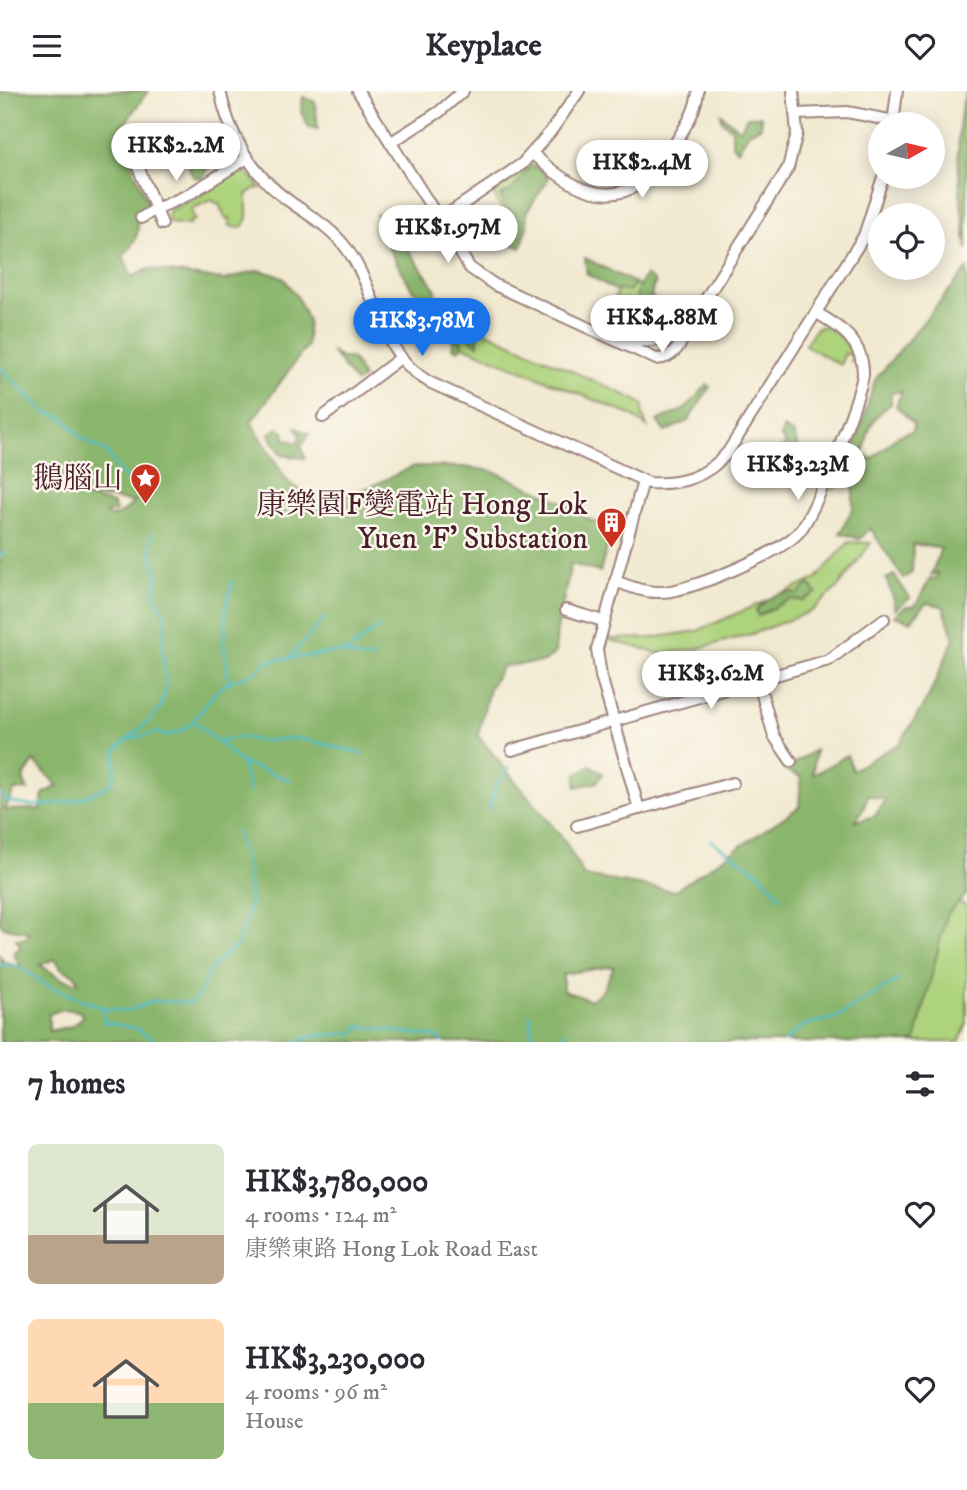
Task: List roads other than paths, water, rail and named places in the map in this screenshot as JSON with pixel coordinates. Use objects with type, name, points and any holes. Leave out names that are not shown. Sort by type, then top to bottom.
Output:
[{"type":"street","points":[[220,91],[234,135],[247,158],[276,191],[329,230],[347,249],[399,359],[429,382],[643,481],[666,484],[688,480],[709,471],[722,460],[870,225],[880,189]]},
{"type":"street","points":[[358,91],[464,260],[481,277],[624,342],[650,358],[667,358],[680,344],[788,168],[796,141],[793,91]]},
{"type":"street","points":[[390,143],[439,111],[463,91]]},
{"type":"street","points":[[439,221],[496,184],[533,154],[579,91]]},
{"type":"street","points":[[533,154],[575,187],[606,194],[643,183],[664,161],[693,114],[698,91]]},
{"type":"street","points":[[894,112],[897,91]]},
{"type":"street","points":[[796,114],[847,112],[868,117]]},
{"type":"street","points":[[126,139],[163,224]]},
{"type":"street","points":[[141,218],[188,195],[247,158]]},
{"type":"street","points":[[615,581],[648,592],[688,587],[773,551],[800,532],[814,507],[863,375],[862,357],[857,345],[839,327],[817,313]]},
{"type":"street","points":[[624,342],[653,341],[690,324]]},
{"type":"street","points":[[323,417],[399,359]]},
{"type":"street","points":[[639,809],[598,661],[598,642],[643,481]]},
{"type":"street","points":[[566,610],[603,621]]},
{"type":"street","points":[[512,750],[829,660],[884,619]]},
{"type":"street","points":[[758,681],[771,729],[788,757],[775,761]]},
{"type":"street","points":[[587,837],[581,825],[730,784],[729,797]]},
{"type":"waterway","points":[[0,367],[45,412],[62,417],[82,438],[107,453],[126,479]]},
{"type":"waterway","points":[[0,794],[9,801],[23,805],[57,804],[75,800],[105,787],[114,779],[116,750],[160,708],[166,689],[162,644],[166,616],[154,595],[157,574],[150,547],[153,533]]},
{"type":"waterway","points":[[0,557],[5,551]]},
{"type":"waterway","points":[[229,683],[223,637],[226,632],[225,611],[233,581]]},
{"type":"waterway","points":[[291,656],[326,617]]},
{"type":"waterway","points":[[129,739],[159,732],[164,736],[185,728],[220,688],[254,672],[267,661],[348,651],[379,627]]},
{"type":"waterway","points":[[343,653],[374,658]]},
{"type":"waterway","points":[[196,723],[242,763],[290,780]]},
{"type":"waterway","points":[[218,741],[241,737],[261,741],[298,738],[364,754]]},
{"type":"waterway","points":[[242,764],[250,793]]},
{"type":"waterway","points":[[488,810],[496,785],[510,767]]},
{"type":"waterway","points":[[104,1008],[127,1011],[155,1001],[191,1003],[202,991],[205,978],[218,961],[238,945],[250,905],[248,870],[236,830]]},
{"type":"waterway","points":[[710,840],[761,874],[781,897]]},
{"type":"waterway","points":[[0,965],[16,965],[50,987],[104,1008],[104,1021],[107,1023],[135,1028],[158,1042]]},
{"type":"waterway","points":[[785,1042],[802,1026],[837,1017],[898,980]]},
{"type":"waterway","points":[[530,1015],[533,1042]]},
{"type":"waterway","points":[[296,1042],[314,1036],[354,1033],[359,1026],[437,1037],[442,1042]]},
{"type":"waterway","points":[[562,1042],[566,1032]]},
{"type":"waterway","points":[[200,1042],[205,1042]]},
{"type":"place","name":"鵝腦山","points":[[146,506]]},
{"type":"place","name":"康樂園F變電站 Hong Lok Yuen 'F' Substation","points":[[611,549]]}]
